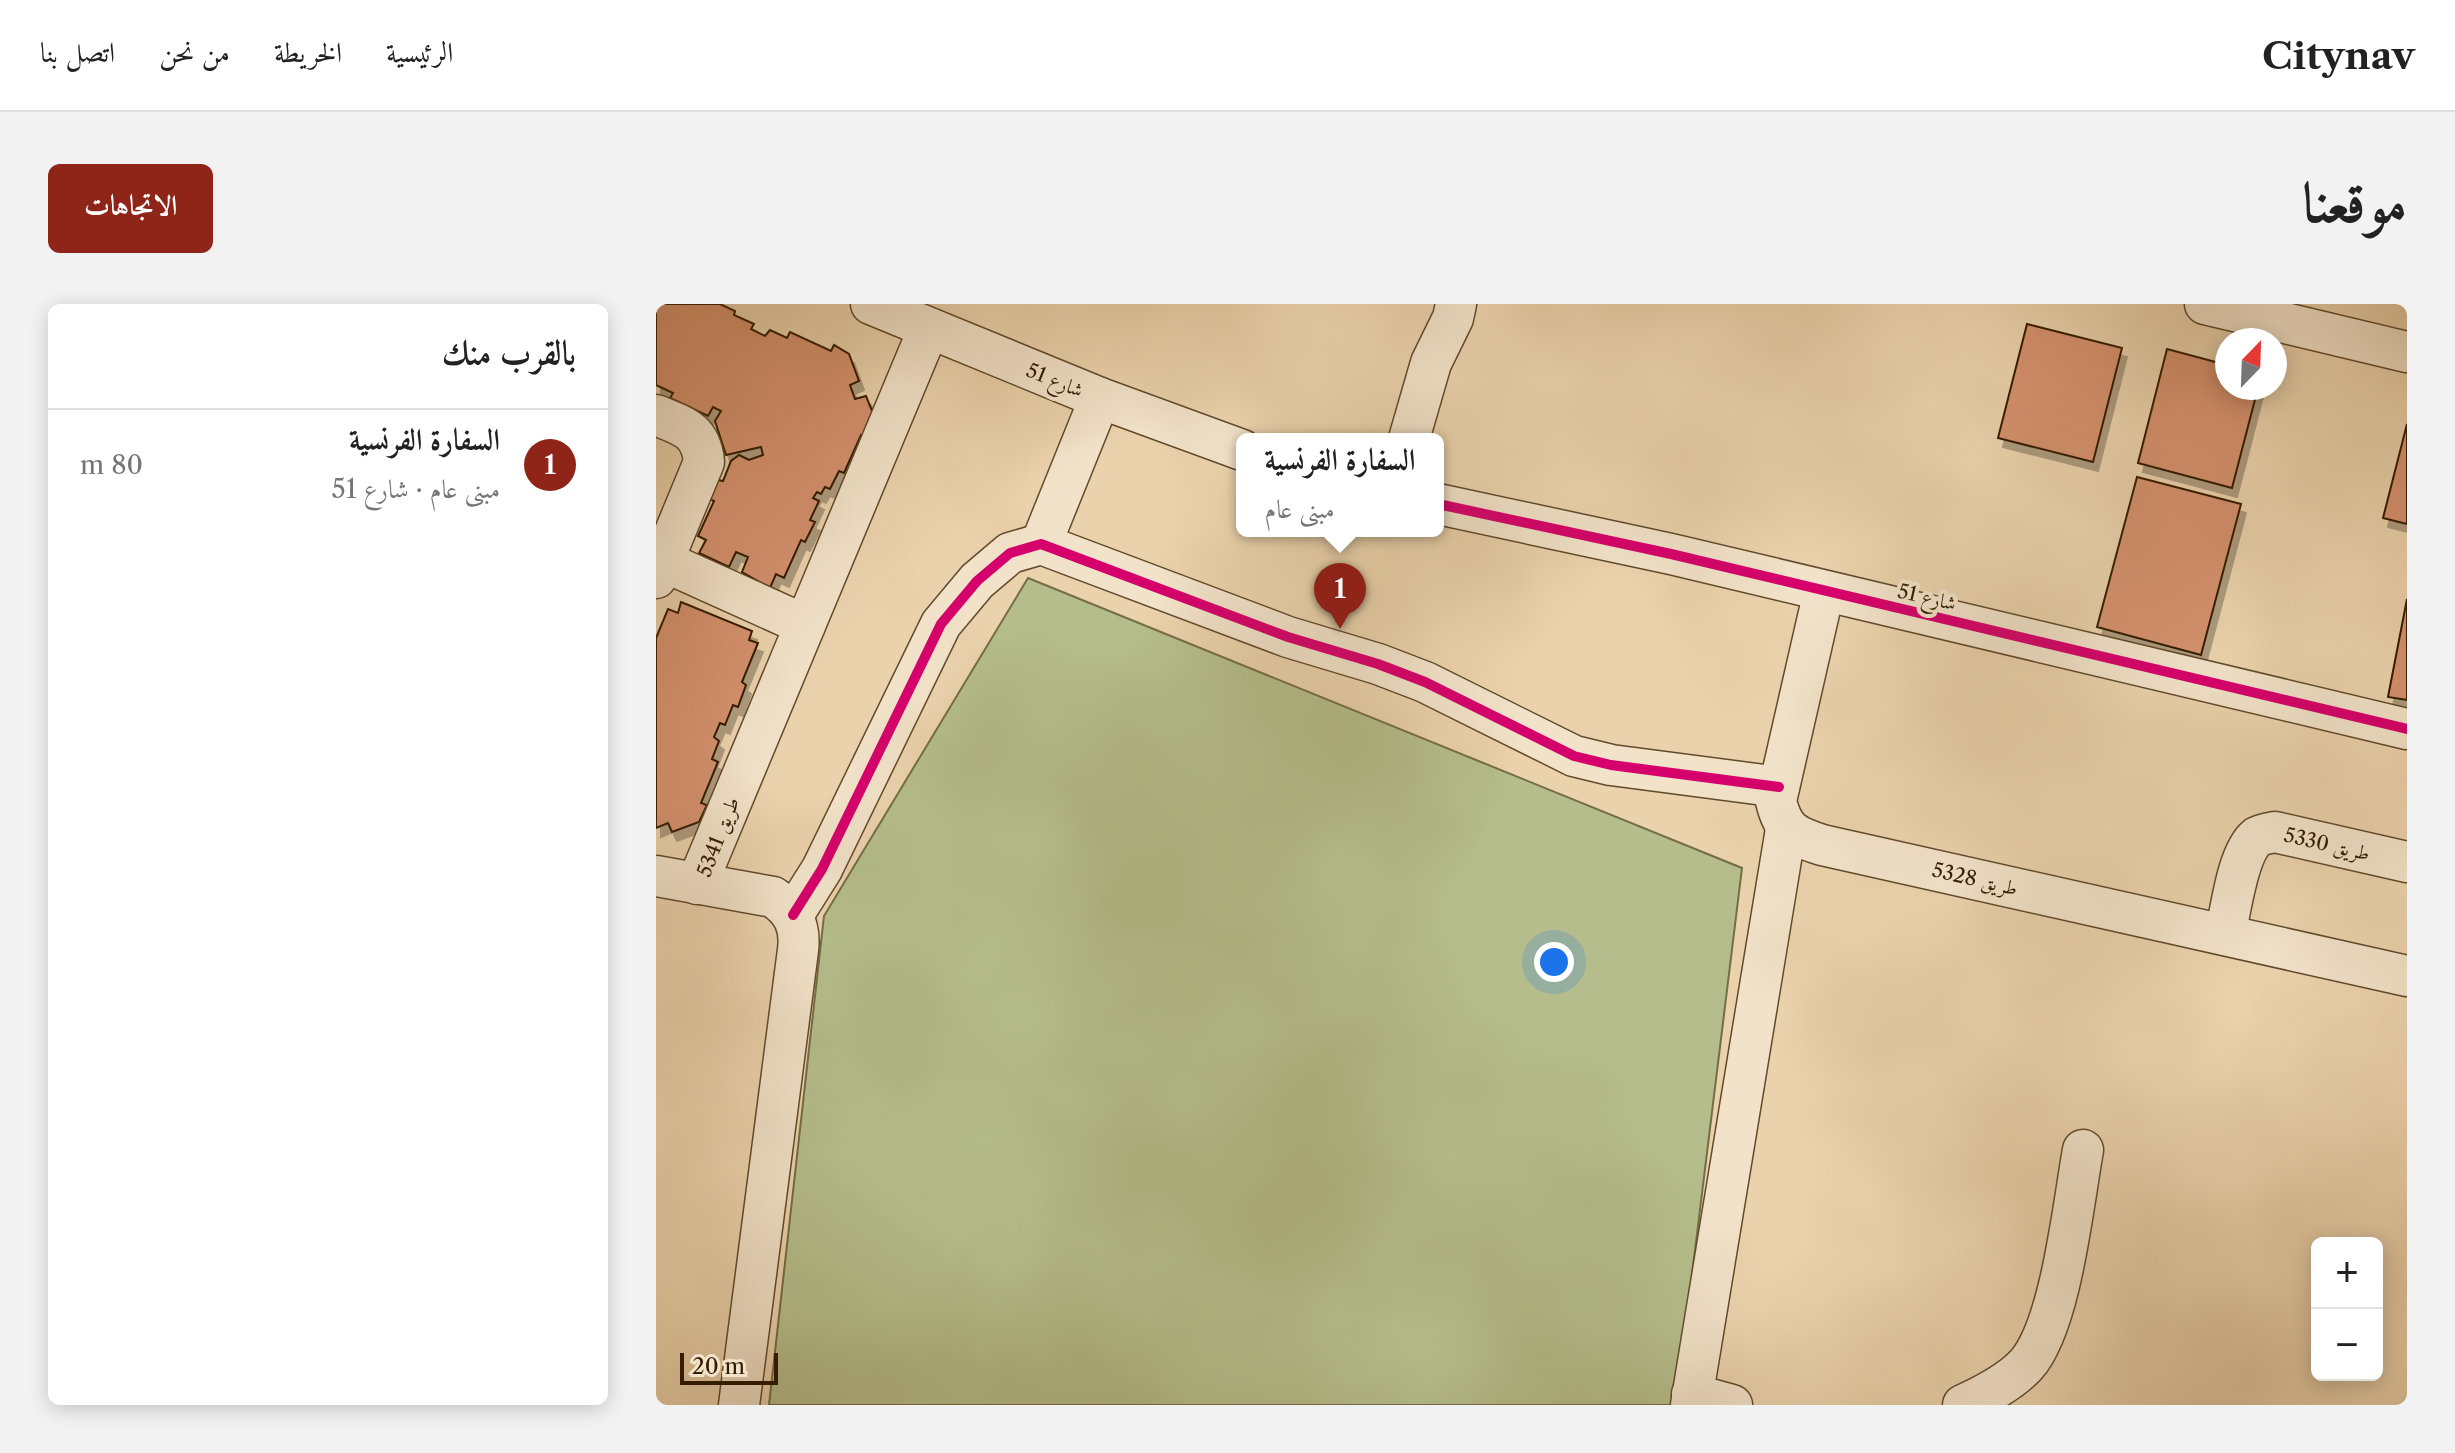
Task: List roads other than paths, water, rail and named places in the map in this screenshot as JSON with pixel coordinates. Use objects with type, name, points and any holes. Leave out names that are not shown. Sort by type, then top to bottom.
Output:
[{"type":"street","name":"شارع 51","points":[[871,304],[1100,398],[1236,448]]},
{"type":"street","points":[[2222,306],[2407,352]]},
{"type":"street","points":[[1411,433],[1431,363],[1454,311]]},
{"type":"street","points":[[1439,433],[1454,371],[1454,311]]},
{"type":"street","name":"طريق 5341","points":[[793,915],[773,897],[697,884],[929,328]]},
{"type":"street","points":[[1041,544],[1100,398]]},
{"type":"street","points":[[656,415],[694,434],[703,450],[704,462],[660,570],[805,625]]},
{"type":"street","name":"شارع 51","points":[[1444,505],[1824,591],[2407,729]]},
{"type":"street","points":[[739,1405],[799,940],[793,915],[822,869],[941,624],[977,581],[1010,553],[1041,544],[1288,637],[1378,664],[1425,682],[1574,756],[1611,765],[1779,787]]},
{"type":"street","points":[[1732,1405],[1692,1400],[1786,829],[1779,817],[1776,801],[1824,591]]},
{"type":"street","name":"طريق 5328","points":[[1786,829],[1822,845],[2407,976]]},
{"type":"street","name":"طريق 5330","points":[[2225,935],[2243,858],[2259,835],[2275,832],[2407,862]]},
{"type":"street","points":[[656,876],[697,884]]},
{"type":"street","points":[[1963,1405],[1992,1392],[2026,1365],[2047,1331],[2083,1150]]},
{"type":"place","name":"السفارة الفرنسية","points":[[1340,629]]}]
